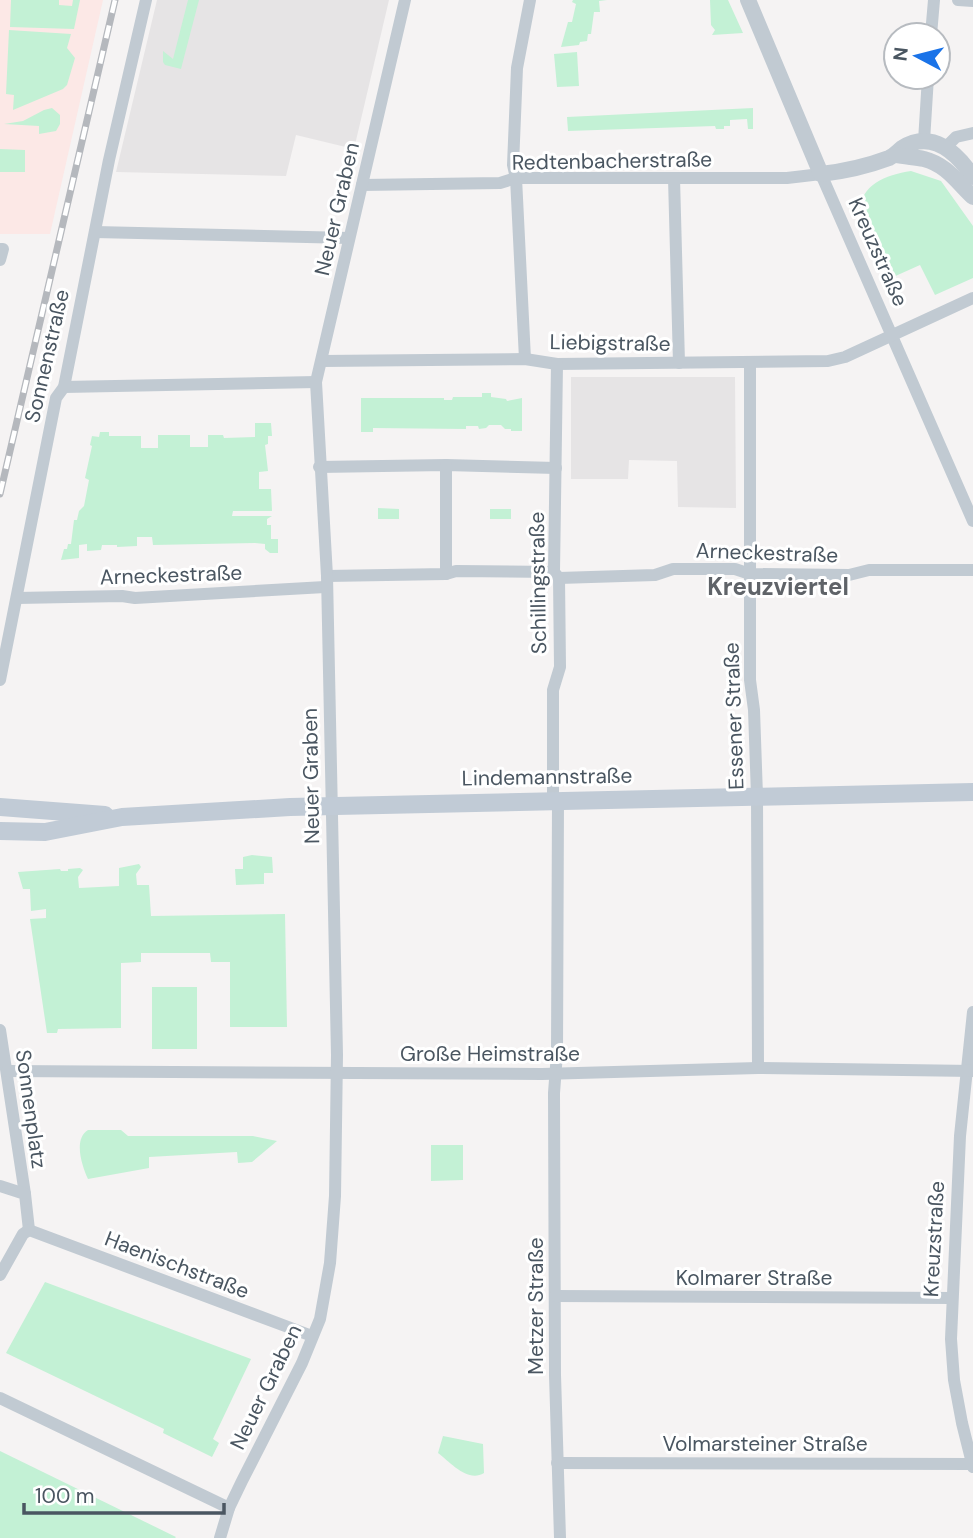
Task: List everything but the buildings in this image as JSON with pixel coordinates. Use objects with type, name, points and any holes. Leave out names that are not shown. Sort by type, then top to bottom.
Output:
[{"type":"main road","name":"Lindemannstraße","points":[[0,831],[45,832],[122,817],[200,811],[555,800],[973,792]]},
{"type":"main road","name":"Lindemannstraße","points":[[0,807],[122,817]]},
{"type":"street","name":"Sonnenstraße","points":[[0,680],[56,398],[64,387],[109,160],[146,0]]},
{"type":"street","name":"Neuer Graben","points":[[220,1538],[229,1508],[288,1394],[320,1319],[330,1264],[335,1196],[337,1073],[324,513],[316,382],[405,0]]},
{"type":"street","points":[[525,359],[516,178],[513,165],[517,68],[530,0]]},
{"type":"street","name":"Kreuzstraße","points":[[748,0],[973,521]]},
{"type":"street","points":[[932,21],[934,0]]},
{"type":"street","points":[[958,0],[973,1]]},
{"type":"street","points":[[924,141],[927,91]]},
{"type":"street","points":[[946,147],[956,137],[973,133]]},
{"type":"street","points":[[821,174],[858,170],[924,141],[946,147],[973,177]]},
{"type":"street","points":[[896,155],[926,159],[939,164],[973,197]]},
{"type":"street","name":"Redtenbacherstraße","points":[[362,185],[500,183],[516,178],[787,178],[821,174]]},
{"type":"street","points":[[674,178],[679,363]]},
{"type":"street","points":[[95,232],[349,238]]},
{"type":"street","name":"Liebigstraße","points":[[322,361],[525,359],[557,364],[828,360],[845,357],[973,298]]},
{"type":"street","name":"Essener Straße","points":[[750,363],[750,680],[754,710],[757,796],[758,1068]]},
{"type":"street","name":"Schillingstraße","points":[[556,1074],[553,690],[560,667],[557,364]]},
{"type":"street","points":[[64,387],[316,382]]},
{"type":"street","points":[[446,466],[446,574]]},
{"type":"street","points":[[320,467],[556,468]]},
{"type":"street","name":"Arneckestraße","points":[[17,598],[135,598],[446,574],[456,571],[655,575],[673,569],[735,569],[751,575],[849,575],[869,570],[973,570]]},
{"type":"street","name":"Kreuzstraße","points":[[972,1466],[954,1380],[951,1339],[960,1136],[970,1071],[973,1012]]},
{"type":"street","name":"Sonnenplatz","points":[[0,1030],[29,1230]]},
{"type":"street","name":"Große Heimstraße","points":[[7,1071],[556,1074],[758,1068],[970,1071]]},
{"type":"street","name":"Metzer Straße","points":[[556,1074],[555,1296],[560,1538]]},
{"type":"street","name":"Sonnenplatz","points":[[0,1186],[25,1194]]},
{"type":"street","points":[[0,1275],[23,1234],[29,1230]]},
{"type":"street","name":"Haenischstraße","points":[[29,1230],[312,1336]]},
{"type":"street","name":"Kolmarer Straße","points":[[555,1296],[952,1298]]},
{"type":"street","points":[[0,1398],[229,1508]]},
{"type":"street","name":"Volmarsteiner Straße","points":[[557,1462],[972,1466]]},
{"type":"shaded area","points":[[0,0],[103,0],[50,234],[0,234]]},
{"type":"shaded area","points":[[157,0],[389,0],[354,149],[296,135],[286,176],[116,172]]},
{"type":"shaded area","points":[[571,377],[735,377],[736,508],[678,507],[677,461],[629,460],[628,479],[571,479]]},
{"type":"green space","points":[[11,0],[59,0],[59,5],[72,6],[73,0],[80,0],[74,29],[10,27]]},
{"type":"green space","points":[[188,0],[199,0],[181,69],[165,65],[163,51],[173,59]]},
{"type":"green space","points":[[573,0],[607,0],[599,1],[600,12],[594,12],[591,34],[588,34],[587,41],[561,47],[568,22],[572,22],[576,4]]},
{"type":"green space","points":[[710,0],[728,0],[743,33],[712,35],[715,30],[711,25]]},
{"type":"green space","points":[[9,30],[71,34],[67,48],[75,58],[67,85],[63,89],[13,110],[14,95],[6,94]]},
{"type":"green space","points":[[577,52],[579,86],[557,87],[554,54]]},
{"type":"green space","points":[[52,108],[60,115],[60,124],[56,131],[39,134],[39,126],[4,124],[23,121]]},
{"type":"green space","points":[[753,108],[753,129],[748,129],[747,119],[730,120],[730,126],[724,126],[724,129],[716,129],[715,126],[568,131],[567,117]]},
{"type":"green space","points":[[0,149],[25,150],[25,172],[0,172]]},
{"type":"green space","points":[[911,171],[941,181],[973,226],[973,278],[935,295],[920,265],[891,278],[859,213],[869,188],[884,178]]},
{"type":"green space","points":[[482,393],[491,393],[491,397],[507,401],[522,398],[522,431],[511,431],[501,425],[489,425],[479,429],[478,426],[466,426],[466,429],[373,428],[373,432],[361,432],[361,398],[452,400],[453,397],[482,397]]},
{"type":"green space","points":[[255,423],[271,423],[272,436],[268,436],[268,444],[265,445],[268,471],[259,472],[259,489],[271,489],[272,511],[233,511],[232,516],[272,516],[267,519],[267,525],[271,525],[271,539],[278,539],[278,553],[270,553],[265,549],[265,544],[153,545],[152,537],[137,537],[137,546],[102,545],[101,550],[87,551],[87,544],[79,545],[79,558],[61,560],[64,549],[71,544],[74,520],[77,520],[79,511],[84,506],[89,480],[85,478],[92,436],[99,437],[100,432],[109,432],[109,436],[141,436],[141,448],[158,448],[158,435],[190,435],[190,447],[208,447],[208,435],[223,435],[224,438],[255,437]]},
{"type":"green space","points":[[378,508],[399,509],[399,519],[378,519]]},
{"type":"green space","points":[[490,509],[511,509],[511,519],[490,519]]},
{"type":"green space","points":[[243,857],[272,857],[273,873],[264,873],[264,884],[236,885],[235,869],[243,869]]},
{"type":"green space","points":[[139,864],[141,867],[136,874],[137,885],[149,885],[151,916],[285,914],[287,1027],[230,1027],[230,962],[211,962],[210,953],[141,953],[141,962],[121,963],[121,1028],[58,1029],[57,1033],[47,1033],[30,919],[46,918],[46,909],[31,911],[30,889],[23,889],[18,872],[60,869],[68,871],[80,868],[83,870],[78,877],[79,888],[119,886],[119,868]]},
{"type":"green space","points":[[152,987],[197,987],[197,1049],[152,1049]]},
{"type":"green space","points":[[88,1130],[121,1130],[128,1136],[253,1136],[277,1141],[252,1162],[238,1163],[237,1152],[149,1157],[149,1168],[88,1179],[81,1160],[80,1146],[83,1134]]},
{"type":"green space","points":[[431,1145],[463,1145],[463,1180],[431,1181]]},
{"type":"green space","points":[[45,1282],[251,1359],[213,1439],[219,1443],[212,1457],[163,1433],[164,1429],[6,1353]]},
{"type":"green space","points":[[443,1436],[483,1444],[484,1473],[472,1476],[466,1474],[438,1453]]},
{"type":"green space","points":[[0,1451],[176,1537],[0,1538]]},
{"type":"railway","points":[[0,494],[115,0]]},
{"type":"district","name":"Kreuzviertel","points":[[778,587]]}]
